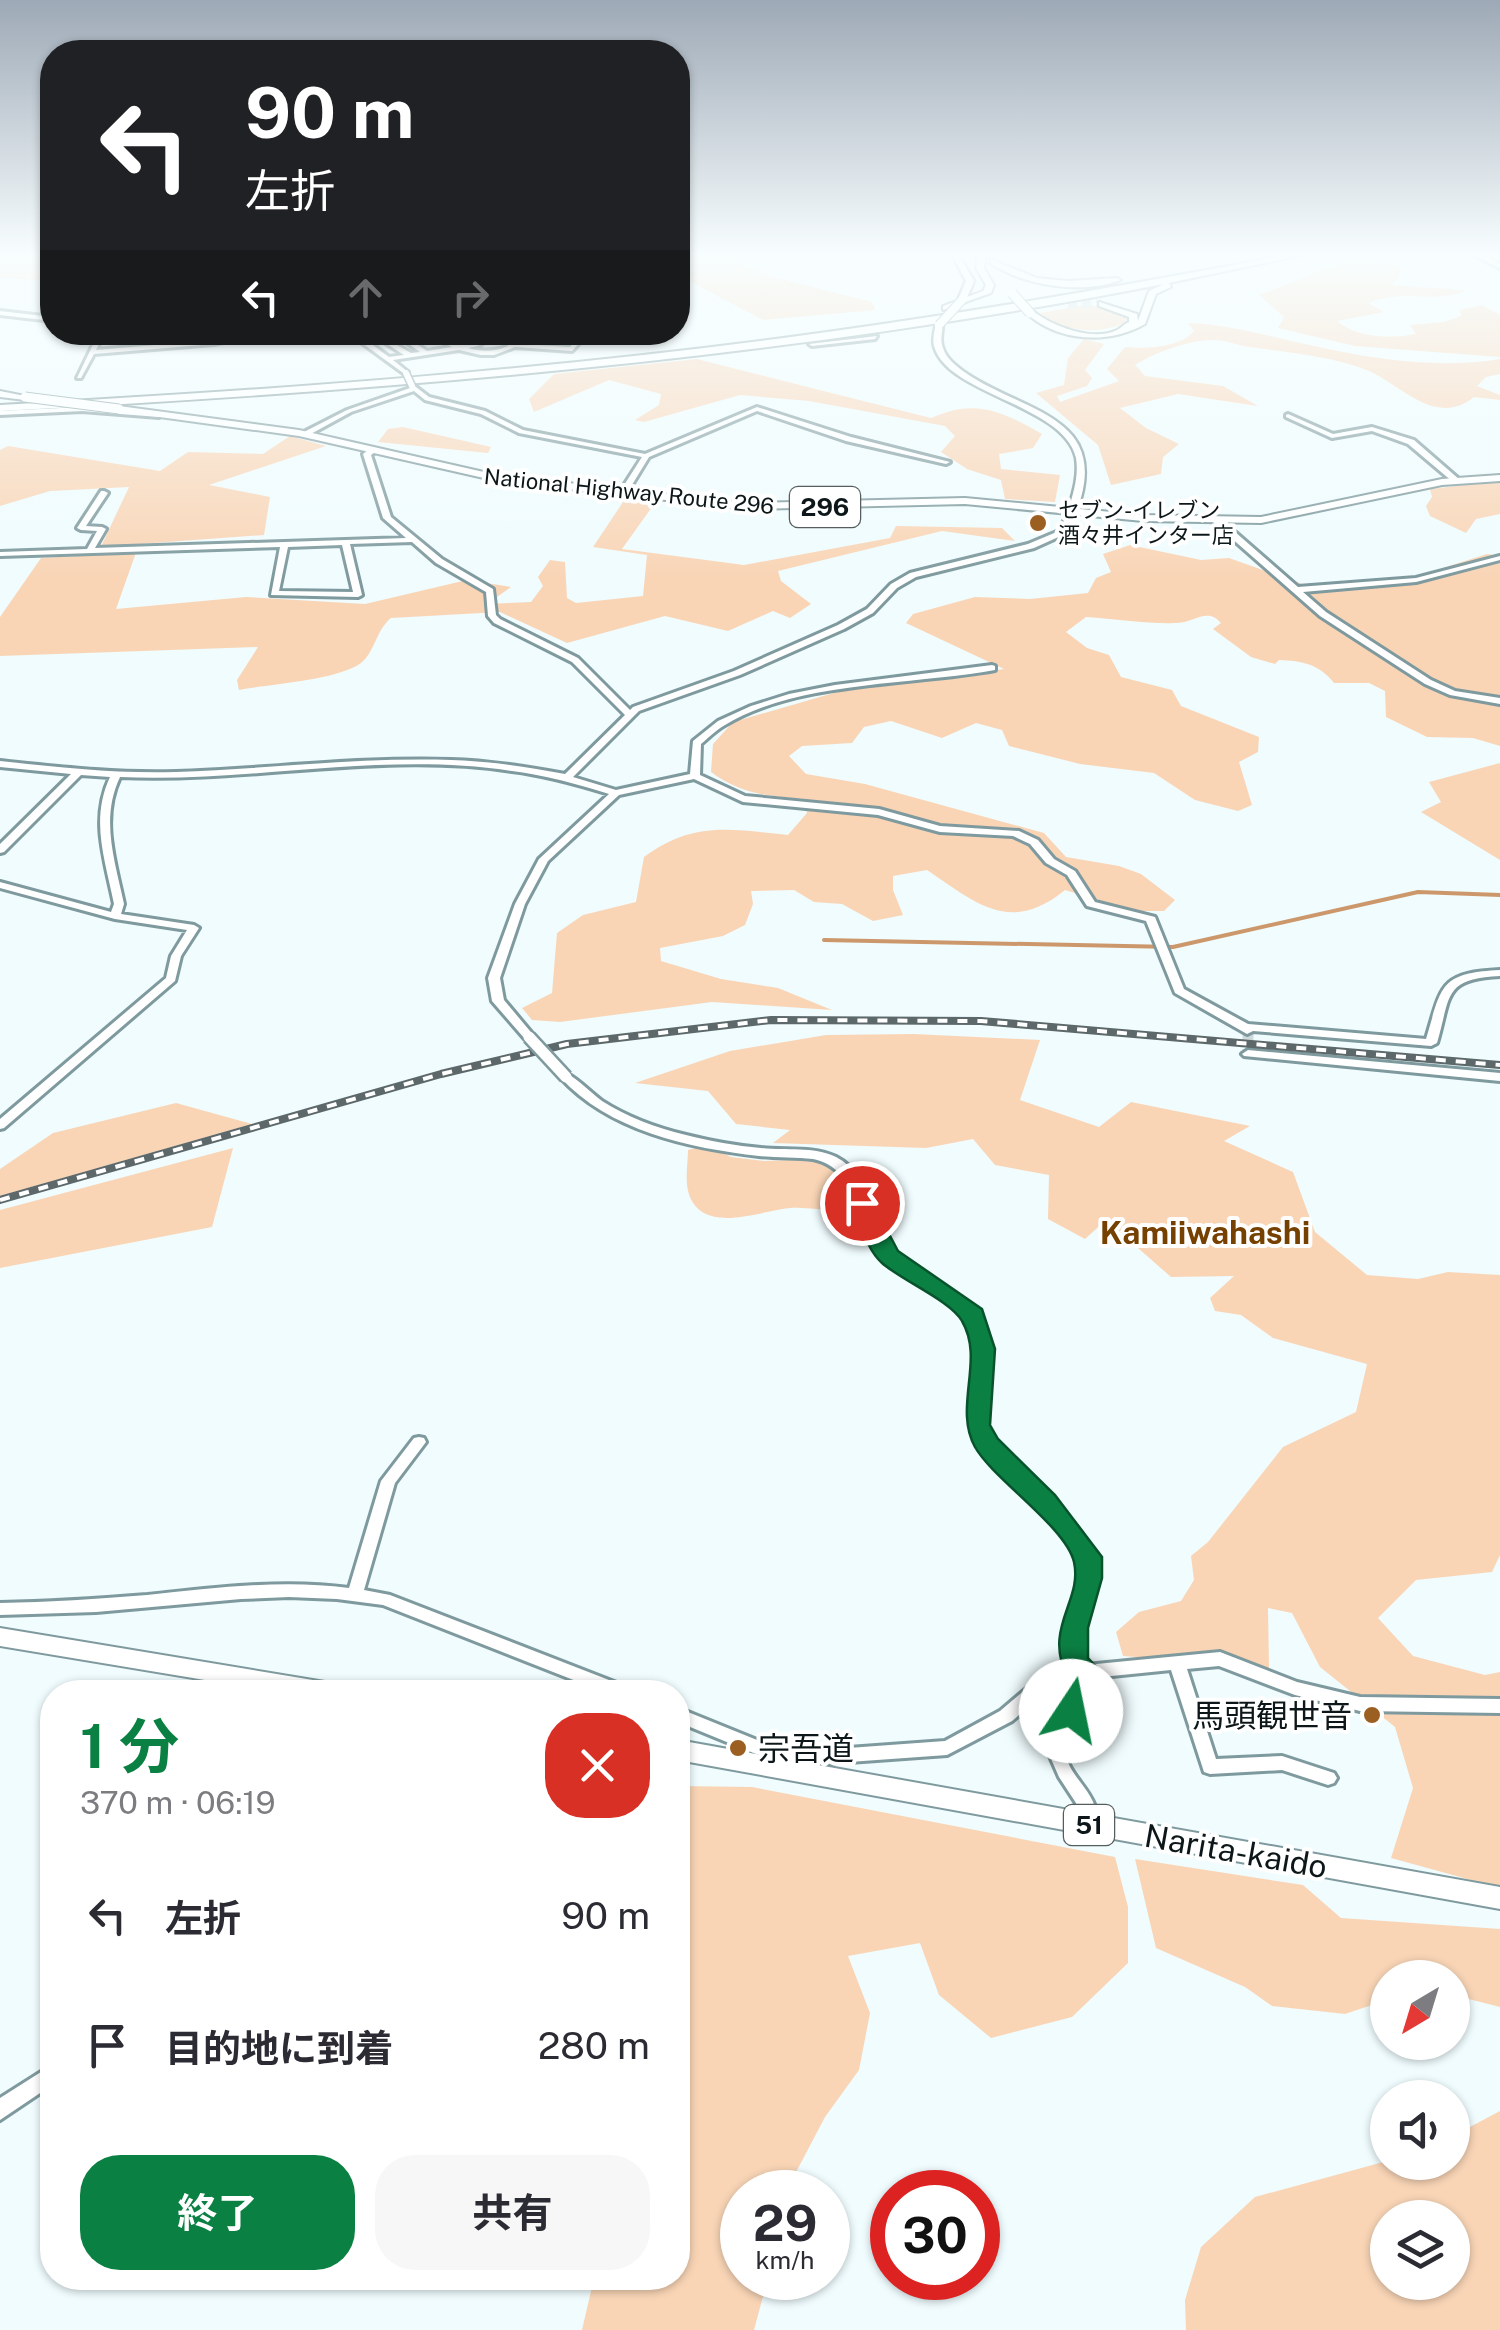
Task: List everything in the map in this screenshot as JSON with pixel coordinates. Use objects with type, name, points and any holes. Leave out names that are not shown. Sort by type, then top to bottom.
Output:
[{"type":"highway","points":[[0,408],[551,361]]},
{"type":"highway","points":[[0,408],[420,380],[596,361]]},
{"type":"highway","name":"National Highway Route 296","points":[[0,394],[304,434],[458,472],[772,507],[965,501],[1216,520],[1295,516],[1372,495],[1456,480],[1500,478]]},
{"type":"highway","points":[[0,1637],[259,1680]]},
{"type":"highway","name":"Narita-kaido","points":[[690,1756],[746,1754],[1088,1825],[1500,1898]]},
{"type":"main road","points":[[948,361],[954,369],[1048,418],[1073,439],[1080,453],[1081,478],[1073,511]]},
{"type":"street","points":[[79,377],[87,361]]},
{"type":"street","points":[[391,361],[406,373],[412,387],[433,401],[483,412],[521,432],[646,456],[756,409],[849,439],[946,462]]},
{"type":"street","points":[[304,434],[412,387]]},
{"type":"street","points":[[0,408],[159,415]]},
{"type":"street","points":[[1288,416],[1332,436],[1372,429],[1411,442],[1456,480]]},
{"type":"street","points":[[372,452],[367,454],[381,510],[412,540],[456,573],[490,591],[492,616],[498,621],[575,660],[628,713]]},
{"type":"street","points":[[623,493],[646,456]]},
{"type":"street","points":[[90,550],[102,529],[81,528],[104,493]]},
{"type":"street","points":[[569,775],[628,713],[737,673],[841,627],[870,611],[894,586],[913,575],[1031,546],[1062,532],[1073,511]]},
{"type":"street","points":[[1216,520],[1323,614],[1428,682],[1500,702]]},
{"type":"street","points":[[0,554],[412,540]]},
{"type":"street","points":[[284,544],[274,594],[358,595],[346,542]]},
{"type":"street","points":[[1296,590],[1416,580],[1500,558]]},
{"type":"street","points":[[695,776],[696,743],[738,713],[812,692],[992,668]]},
{"type":"street","points":[[0,764],[116,776],[451,764],[569,775],[616,793]]},
{"type":"street","points":[[0,850],[78,772]]},
{"type":"street","points":[[115,916],[119,904],[103,808],[116,776]]},
{"type":"street","points":[[1088,1825],[1089,1805],[1056,1754],[1059,1730],[1080,1694],[1083,1672],[1074,1658],[1073,1628],[1088,1578],[1088,1557],[1045,1502],[988,1445],[977,1425],[982,1349],[973,1315],[888,1256],[845,1169],[829,1158],[755,1151],[671,1133],[596,1106],[498,1001],[494,978],[520,904],[544,859],[616,793],[695,776],[732,797],[879,812],[940,829],[1026,837],[1050,861],[1071,873],[1092,904],[1151,919],[1179,991],[1246,1030],[1431,1042],[1440,997],[1450,982],[1468,975],[1500,973]]},
{"type":"street","points":[[0,884],[115,916],[194,928],[176,956],[171,980],[0,1125]]},
{"type":"street","points":[[1248,1054],[1500,1077]]},
{"type":"street","points":[[355,1594],[388,1481],[419,1442]]},
{"type":"street","points":[[0,1610],[72,1611],[307,1588],[384,1600],[590,1680]]},
{"type":"street","points":[[690,1722],[746,1754],[820,1757],[947,1748],[1006,1716],[1032,1694],[1083,1672],[1220,1658],[1295,1688],[1360,1704],[1500,1706]]},
{"type":"street","points":[[1177,1663],[1210,1767],[1282,1762],[1328,1778]]},
{"type":"street","points":[[0,2110],[40,2082]]},
{"type":"shaded area","points":[[704,361],[931,418],[962,409],[988,410],[1042,434],[1033,448],[999,454],[1001,469],[1060,475],[1055,502],[1005,499],[1001,480],[967,469],[941,452],[955,436],[945,426],[809,401],[740,395],[644,422],[635,420],[659,405],[661,394],[609,380],[534,412],[529,399],[554,374]]},
{"type":"shaded area","points":[[1068,361],[1092,361],[1085,370],[1092,378],[1087,386],[1057,396],[1060,402],[1119,381],[1107,369],[1114,361],[1143,361],[1135,365],[1145,376],[1223,386],[1258,406],[1178,394],[1120,408],[1146,428],[1179,444],[1163,457],[1161,474],[1111,485],[1098,445],[1036,393],[1064,385]]},
{"type":"shaded area","points":[[1336,361],[1500,361],[1500,374],[1486,377],[1477,386],[1500,395],[1500,400],[1474,397],[1459,406],[1431,406],[1350,364]]},
{"type":"shaded area","points":[[403,427],[491,447],[488,453],[378,442],[388,429]]},
{"type":"shaded area","points":[[290,436],[326,446],[209,485],[270,497],[264,535],[139,544],[116,609],[246,597],[365,604],[467,580],[511,587],[487,604],[531,602],[543,586],[538,577],[550,560],[565,562],[567,598],[576,603],[643,596],[647,555],[593,547],[627,496],[657,500],[622,549],[744,565],[890,538],[896,526],[1002,528],[1015,541],[942,531],[778,571],[781,581],[811,604],[790,618],[773,611],[728,631],[665,616],[567,643],[500,612],[391,618],[366,658],[350,669],[239,690],[237,680],[258,647],[0,656],[0,617],[41,558],[97,555],[129,487],[50,491],[0,506],[0,450],[8,446],[160,471],[188,452],[263,454]]},
{"type":"shaded area","points":[[1500,481],[1500,514],[1476,519],[1466,533],[1430,516],[1426,506],[1432,497],[1430,489]]},
{"type":"shaded area","points":[[1130,545],[1201,560],[1229,558],[1311,587],[1412,583],[1487,554],[1500,556],[1500,746],[1473,738],[1427,737],[1386,717],[1385,691],[1369,683],[1334,683],[1303,663],[1279,660],[1275,664],[1251,657],[1213,629],[1221,623],[1211,616],[1166,623],[1086,617],[1066,632],[1087,648],[1109,655],[1121,677],[1172,690],[1181,706],[1259,737],[1258,752],[1239,762],[1252,805],[1238,811],[1195,800],[1154,773],[1080,764],[1009,746],[1002,730],[976,723],[942,738],[891,721],[864,727],[852,743],[802,746],[789,756],[806,774],[865,784],[1044,833],[1066,857],[1141,874],[1175,900],[1164,911],[1135,911],[1065,890],[1045,903],[1010,912],[978,903],[927,870],[893,876],[893,890],[903,915],[873,921],[842,904],[814,902],[794,890],[751,891],[753,904],[745,925],[723,936],[660,948],[661,961],[721,979],[778,988],[832,1010],[712,1002],[560,1022],[532,1020],[522,1008],[552,993],[557,933],[583,915],[636,902],[644,857],[679,838],[713,830],[788,835],[807,813],[804,799],[755,793],[711,772],[713,744],[733,722],[837,692],[1004,669],[906,623],[913,614],[975,597],[1030,599],[1088,593],[1096,578],[1111,572],[1103,554]]},
{"type":"shaded area","points":[[1500,763],[1500,860],[1421,812],[1441,802],[1429,782]]},
{"type":"shaded area","points":[[914,1034],[1040,1040],[1020,1100],[1099,1127],[1131,1102],[1250,1126],[1224,1141],[1293,1172],[1315,1232],[1367,1275],[1418,1279],[1448,1272],[1500,1275],[1500,1555],[1492,1572],[1416,1580],[1378,1618],[1413,1656],[1485,1675],[1500,1672],[1500,1888],[1391,1858],[1413,1788],[1395,1727],[1320,1667],[1292,1613],[1268,1608],[1269,1668],[1123,1656],[1116,1632],[1139,1612],[1181,1601],[1194,1580],[1191,1556],[1208,1542],[1283,1447],[1356,1412],[1367,1364],[1273,1338],[1241,1315],[1215,1311],[1210,1298],[1234,1276],[1171,1277],[1106,1220],[1085,1239],[1048,1219],[1049,1175],[995,1165],[973,1139],[926,1148],[773,1143],[790,1130],[736,1124],[708,1091],[635,1083],[730,1051],[826,1035]]},
{"type":"shaded area","points":[[176,1103],[252,1124],[0,1196],[0,1169],[53,1133]]},
{"type":"shaded area","points":[[707,1145],[731,1157],[764,1161],[822,1159],[841,1174],[834,1191],[837,1211],[796,1208],[736,1218],[708,1215],[690,1197],[687,1180],[688,1150]]},
{"type":"shaded area","points":[[233,1148],[212,1227],[0,1268],[0,1210]]},
{"type":"shaded area","points":[[690,1786],[752,1787],[1115,1857],[1128,1907],[1128,1963],[1072,2017],[991,2038],[939,1995],[920,1943],[848,1956],[870,2013],[859,2070],[825,2117],[797,2170],[720,2170],[720,2300],[762,2300],[754,2330],[582,2330],[591,2290],[690,2290]]},
{"type":"shaded area","points":[[1135,1859],[1303,1885],[1341,1918],[1500,1929],[1500,2007],[1470,1999],[1470,1960],[1370,1960],[1370,2006],[1345,2014],[1272,2006],[1245,1987],[1156,1948]]},
{"type":"shaded area","points":[[1500,2111],[1500,2330],[1186,2330],[1185,2300],[1201,2247],[1255,2197],[1370,2166],[1370,2180],[1470,2180],[1470,2127]]},
{"type":"waterway","points":[[824,940],[1173,947],[1418,892],[1500,895]]},
{"type":"tunnel","points":[[1248,1033],[1248,1054]]},
{"type":"railway","points":[[0,1200],[441,1074],[567,1044],[771,1020],[981,1021],[1500,1065]]},
{"type":"place","name":"セブン-イレブン 酒々井インター店","points":[[1038,523]]},
{"type":"place","name":"馬頭観世音","points":[[1372,1715]]},
{"type":"place","name":"宗吾道","points":[[738,1748]]},
{"type":"district","name":"Kamiiwahashi","points":[[1205,1232]]},
{"type":"route","points":[[862,1203],[888,1256],[973,1315],[982,1349],[977,1425],[988,1445],[1045,1502],[1088,1557],[1088,1578],[1073,1628],[1074,1658],[1080,1673],[1086,1672],[1071,1711]]}]
